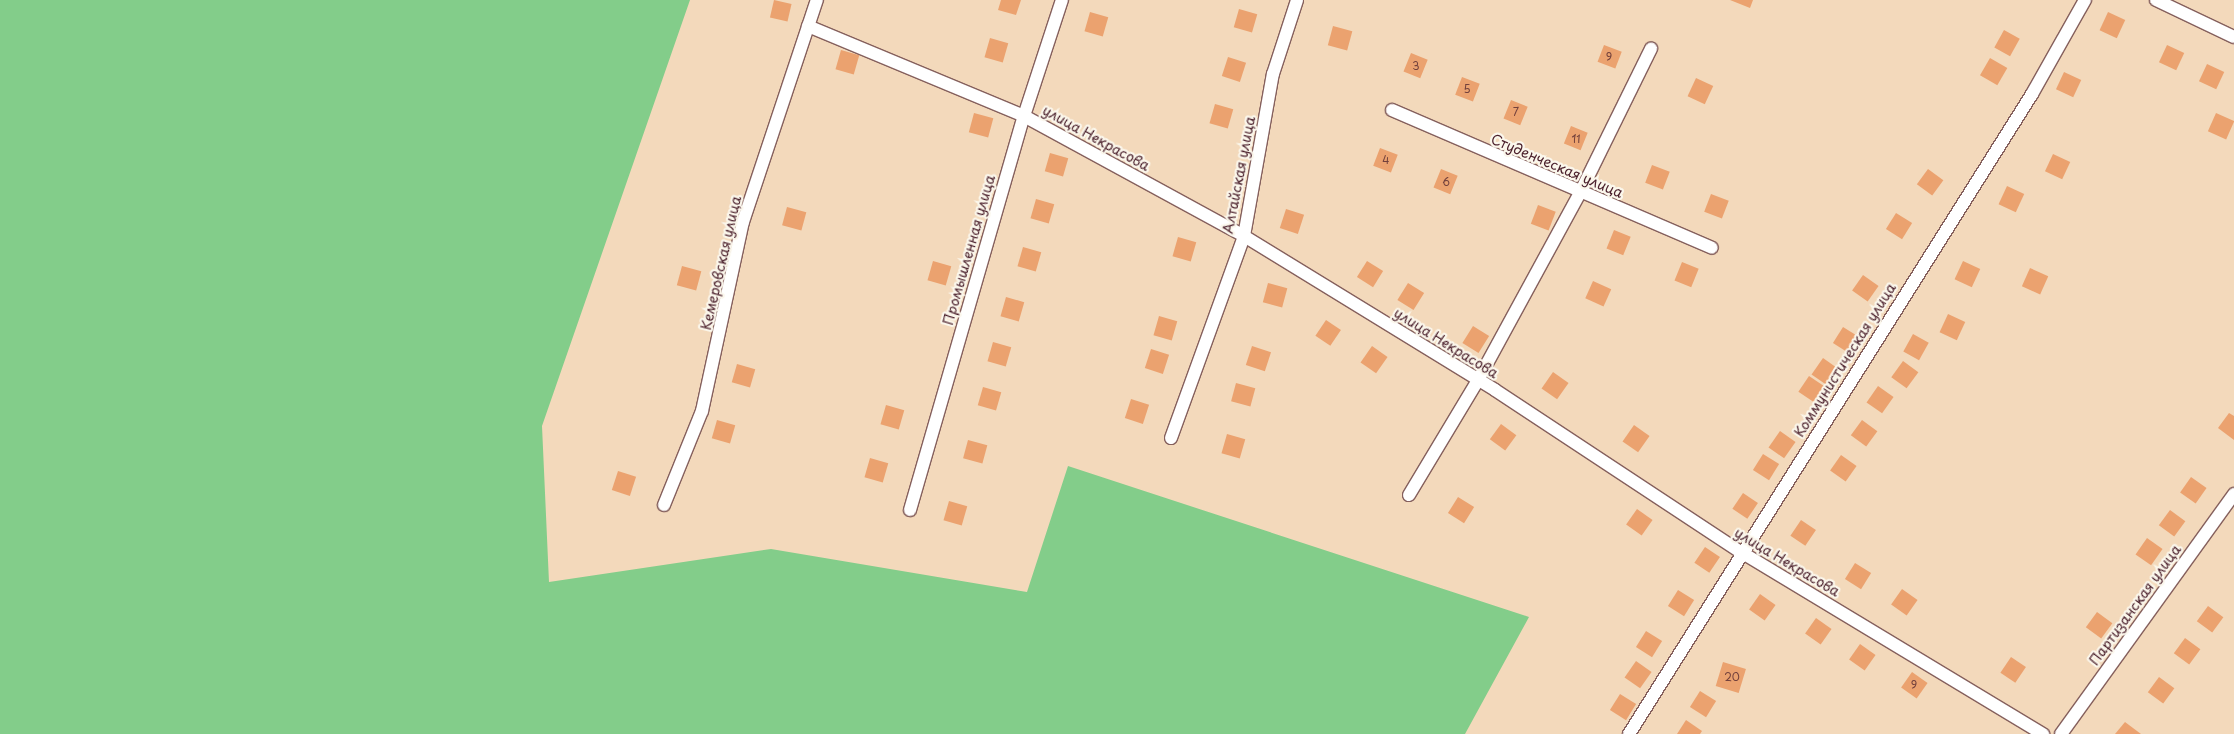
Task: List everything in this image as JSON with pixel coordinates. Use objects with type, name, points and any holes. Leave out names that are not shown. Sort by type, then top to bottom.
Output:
[{"type":"street","name":"Кемеровская улица","points":[[664,505],[702,411],[743,222],[817,0]]},
{"type":"street","name":"Промышленная улица","points":[[910,510],[1024,116],[1062,0]]},
{"type":"street","name":"Алтайская улица","points":[[1171,438],[1244,236],[1273,74],[1297,0]]},
{"type":"street","name":"Коммунистическая улица","points":[[1629,734],[1741,552],[2032,94],[2084,0]]},
{"type":"street","points":[[2156,0],[2234,37]]},
{"type":"street","name":"улица Некрасова","points":[[808,26],[1024,116],[1244,236],[1478,380],[1741,552],[2043,734]]},
{"type":"street","points":[[1409,496],[1478,380],[1580,193],[1651,49]]},
{"type":"street","name":"Студенческая улица","points":[[1392,110],[1580,193],[1712,248]]},
{"type":"street","name":"Партизанская улица","points":[[2061,734],[2234,494]]},
{"type":"green space","points":[[0,0],[690,0],[542,426],[549,582],[771,549],[1027,592],[1068,466],[1529,617],[1465,734],[0,734]]},
{"type":"building","points":[[774,0],[792,4],[787,22],[770,18]]},
{"type":"building","points":[[1001,0],[1021,0],[1016,15],[998,10]]},
{"type":"building","points":[[1730,0],[1753,0],[1750,8]]},
{"type":"building","points":[[1239,9],[1257,14],[1252,33],[1234,27]]},
{"type":"building","points":[[1090,12],[1108,17],[1103,36],[1084,31]]},
{"type":"building","points":[[2108,12],[2125,20],[2117,38],[2100,30]]},
{"type":"building","points":[[1333,26],[1352,31],[1347,50],[1328,45]]},
{"type":"building","points":[[2004,30],[2020,39],[2010,56],[1994,47]]},
{"type":"building","points":[[990,38],[1008,43],[1003,62],[984,57]]},
{"type":"building","points":[[1604,45],[1622,52],[1615,69],[1598,62]]},
{"type":"building","points":[[2167,45],[2184,53],[2176,70],[2159,62]]},
{"type":"building","points":[[841,50],[859,55],[854,74],[835,69]]},
{"type":"building","points":[[1411,53],[1428,60],[1420,78],[1404,72]]},
{"type":"building","points":[[1228,57],[1246,63],[1240,82],[1222,76]]},
{"type":"building","points":[[1990,58],[2007,68],[1997,85],[1980,75]]},
{"type":"building","points":[[2207,64],[2224,72],[2216,89],[2199,81]]},
{"type":"building","points":[[2064,72],[2081,80],[2073,97],[2056,89]]},
{"type":"building","points":[[1462,77],[1480,84],[1473,102],[1455,95]]},
{"type":"building","points":[[1696,78],[1713,86],[1705,104],[1688,96]]},
{"type":"building","points":[[1511,100],[1528,107],[1520,125],[1504,119]]},
{"type":"building","points":[[1215,104],[1233,109],[1228,128],[1209,123]]},
{"type":"building","points":[[974,113],[993,118],[988,137],[969,132]]},
{"type":"building","points":[[2216,113],[2234,121],[2226,139],[2208,131]]},
{"type":"building","points":[[1571,126],[1588,133],[1581,150],[1564,144]]},
{"type":"building","points":[[1380,148],[1398,155],[1391,173],[1373,166]]},
{"type":"building","points":[[1050,153],[1068,158],[1063,177],[1045,171]]},
{"type":"building","points":[[2053,154],[2070,162],[2062,179],[2045,171]]},
{"type":"building","points":[[1652,165],[1670,172],[1663,190],[1645,183]]},
{"type":"building","points":[[1441,169],[1458,176],[1450,194],[1434,188]]},
{"type":"building","points":[[1928,169],[1943,180],[1932,196],[1917,184]]},
{"type":"building","points":[[2007,186],[2024,194],[2016,212],[1999,204]]},
{"type":"building","points":[[1711,194],[1729,201],[1722,219],[1704,212]]},
{"type":"building","points":[[1036,199],[1054,204],[1049,223],[1030,218]]},
{"type":"building","points":[[1538,205],[1556,212],[1549,230],[1531,224]]},
{"type":"building","points":[[787,207],[806,212],[801,231],[782,225]]},
{"type":"building","points":[[1286,209],[1304,215],[1298,234],[1280,228]]},
{"type":"building","points":[[1896,213],[1912,223],[1902,239],[1886,229]]},
{"type":"building","points":[[1614,230],[1631,237],[1623,255],[1607,249]]},
{"type":"building","points":[[1178,237],[1196,242],[1191,261],[1172,256]]},
{"type":"building","points":[[1023,247],[1041,252],[1036,271],[1017,266]]},
{"type":"building","points":[[933,261],[951,266],[946,285],[927,280]]},
{"type":"building","points":[[1367,261],[1383,271],[1373,287],[1357,277]]},
{"type":"building","points":[[1963,261],[1980,269],[1972,287],[1955,279]]},
{"type":"building","points":[[1682,262],[1699,269],[1691,287],[1675,281]]},
{"type":"building","points":[[682,266],[701,271],[696,290],[677,285]]},
{"type":"building","points":[[2030,268],[2048,276],[2040,294],[2022,286]]},
{"type":"building","points":[[1863,275],[1879,286],[1868,301],[1852,291]]},
{"type":"building","points":[[1593,281],[1611,289],[1604,306],[1585,298]]},
{"type":"building","points":[[1268,283],[1287,288],[1282,307],[1263,302]]},
{"type":"building","points":[[1408,283],[1424,293],[1414,310],[1397,300]]},
{"type":"building","points":[[1006,297],[1024,302],[1019,321],[1000,316]]},
{"type":"building","points":[[1948,314],[1965,322],[1957,340],[1940,332]]},
{"type":"building","points":[[1159,316],[1177,321],[1172,340],[1153,335]]},
{"type":"building","points":[[1326,320],[1341,330],[1330,346],[1315,336]]},
{"type":"building","points":[[1473,326],[1489,336],[1479,353],[1462,343]]},
{"type":"building","points":[[1843,327],[1859,337],[1849,353],[1833,343]]},
{"type":"building","points":[[1913,334],[1929,343],[1919,360],[1903,351]]},
{"type":"building","points":[[993,342],[1011,347],[1006,366],[987,361]]},
{"type":"building","points":[[1252,346],[1271,352],[1265,371],[1246,365]]},
{"type":"building","points":[[1372,346],[1388,357],[1376,373],[1361,362]]},
{"type":"building","points":[[1151,349],[1169,355],[1163,374],[1145,368]]},
{"type":"building","points":[[1823,358],[1839,369],[1827,385],[1812,374]]},
{"type":"building","points":[[1903,361],[1918,372],[1907,388],[1891,377]]},
{"type":"building","points":[[737,364],[755,369],[750,388],[732,382]]},
{"type":"building","points":[[1553,372],[1569,383],[1557,399],[1542,388]]},
{"type":"building","points":[[1809,376],[1824,386],[1813,402],[1798,392]]},
{"type":"building","points":[[1236,383],[1255,388],[1250,407],[1231,401]]},
{"type":"building","points":[[1878,386],[1894,397],[1882,413],[1867,402]]},
{"type":"building","points":[[983,387],[1001,392],[996,411],[978,405]]},
{"type":"building","points":[[1131,399],[1149,405],[1143,424],[1125,418]]},
{"type":"building","points":[[886,405],[904,410],[899,429],[880,424]]},
{"type":"building","points":[[2229,413],[2234,416],[2234,440],[2218,428]]},
{"type":"building","points":[[717,420],[735,425],[730,444],[712,438]]},
{"type":"building","points":[[1862,420],[1877,431],[1866,447],[1851,435]]},
{"type":"building","points":[[1501,424],[1516,435],[1505,451],[1490,439]]},
{"type":"building","points":[[1634,425],[1650,436],[1638,452],[1623,441]]},
{"type":"building","points":[[1780,431],[1796,442],[1784,458],[1769,447]]},
{"type":"building","points":[[1227,434],[1245,439],[1240,458],[1221,453]]},
{"type":"building","points":[[968,440],[987,445],[982,464],[963,458]]},
{"type":"building","points":[[1763,454],[1779,464],[1769,480],[1753,470]]},
{"type":"building","points":[[1841,455],[1857,466],[1846,481],[1830,471]]},
{"type":"building","points":[[870,458],[888,463],[883,482],[864,477]]},
{"type":"building","points":[[618,471],[636,477],[630,496],[612,490]]},
{"type":"building","points":[[2191,477],[2207,488],[2196,503],[2180,493]]},
{"type":"building","points":[[1743,493],[1758,503],[1747,519],[1732,509]]},
{"type":"building","points":[[1458,497],[1474,507],[1464,523],[1448,513]]},
{"type":"building","points":[[949,501],[967,506],[962,525],[943,520]]},
{"type":"building","points":[[1637,509],[1653,520],[1642,535],[1626,525]]},
{"type":"building","points":[[2170,510],[2185,521],[2174,537],[2159,525]]},
{"type":"building","points":[[1801,520],[1816,530],[1805,546],[1790,536]]},
{"type":"building","points":[[2147,538],[2163,549],[2151,565],[2136,554]]},
{"type":"building","points":[[1705,547],[1720,557],[1709,573],[1694,563]]},
{"type":"building","points":[[1855,563],[1871,573],[1861,589],[1845,579]]},
{"type":"building","points":[[1902,589],[1918,600],[1907,615],[1891,605]]},
{"type":"building","points":[[1678,590],[1694,600],[1684,616],[1668,606]]},
{"type":"building","points":[[1760,594],[1776,605],[1765,620],[1749,610]]},
{"type":"building","points":[[2208,606],[2223,617],[2212,633],[2197,621]]},
{"type":"building","points":[[2097,612],[2112,623],[2101,639],[2086,627]]},
{"type":"building","points":[[1816,618],[1832,629],[1821,644],[1805,634]]},
{"type":"building","points":[[1646,631],[1662,641],[1652,657],[1636,647]]},
{"type":"building","points":[[2185,638],[2200,649],[2189,665],[2174,653]]},
{"type":"building","points":[[1860,644],[1876,655],[1865,670],[1849,660]]},
{"type":"building","points":[[2011,657],[2026,667],[2015,683],[2000,673]]},
{"type":"building","points":[[1636,661],[1652,672],[1640,688],[1625,677]]},
{"type":"building","points":[[1723,662],[1746,669],[1739,693],[1716,686]]},
{"type":"building","points":[[1912,672],[1928,683],[1917,698],[1901,688]]},
{"type":"building","points":[[2159,677],[2174,688],[2163,704],[2148,692]]},
{"type":"building","points":[[1700,691],[1716,701],[1706,717],[1690,707]]},
{"type":"building","points":[[1620,694],[1636,704],[1626,720],[1610,710]]},
{"type":"building","points":[[1686,720],[1702,731],[1700,734],[1677,734]]},
{"type":"building","points":[[2125,722],[2141,734],[2115,734]]}]
